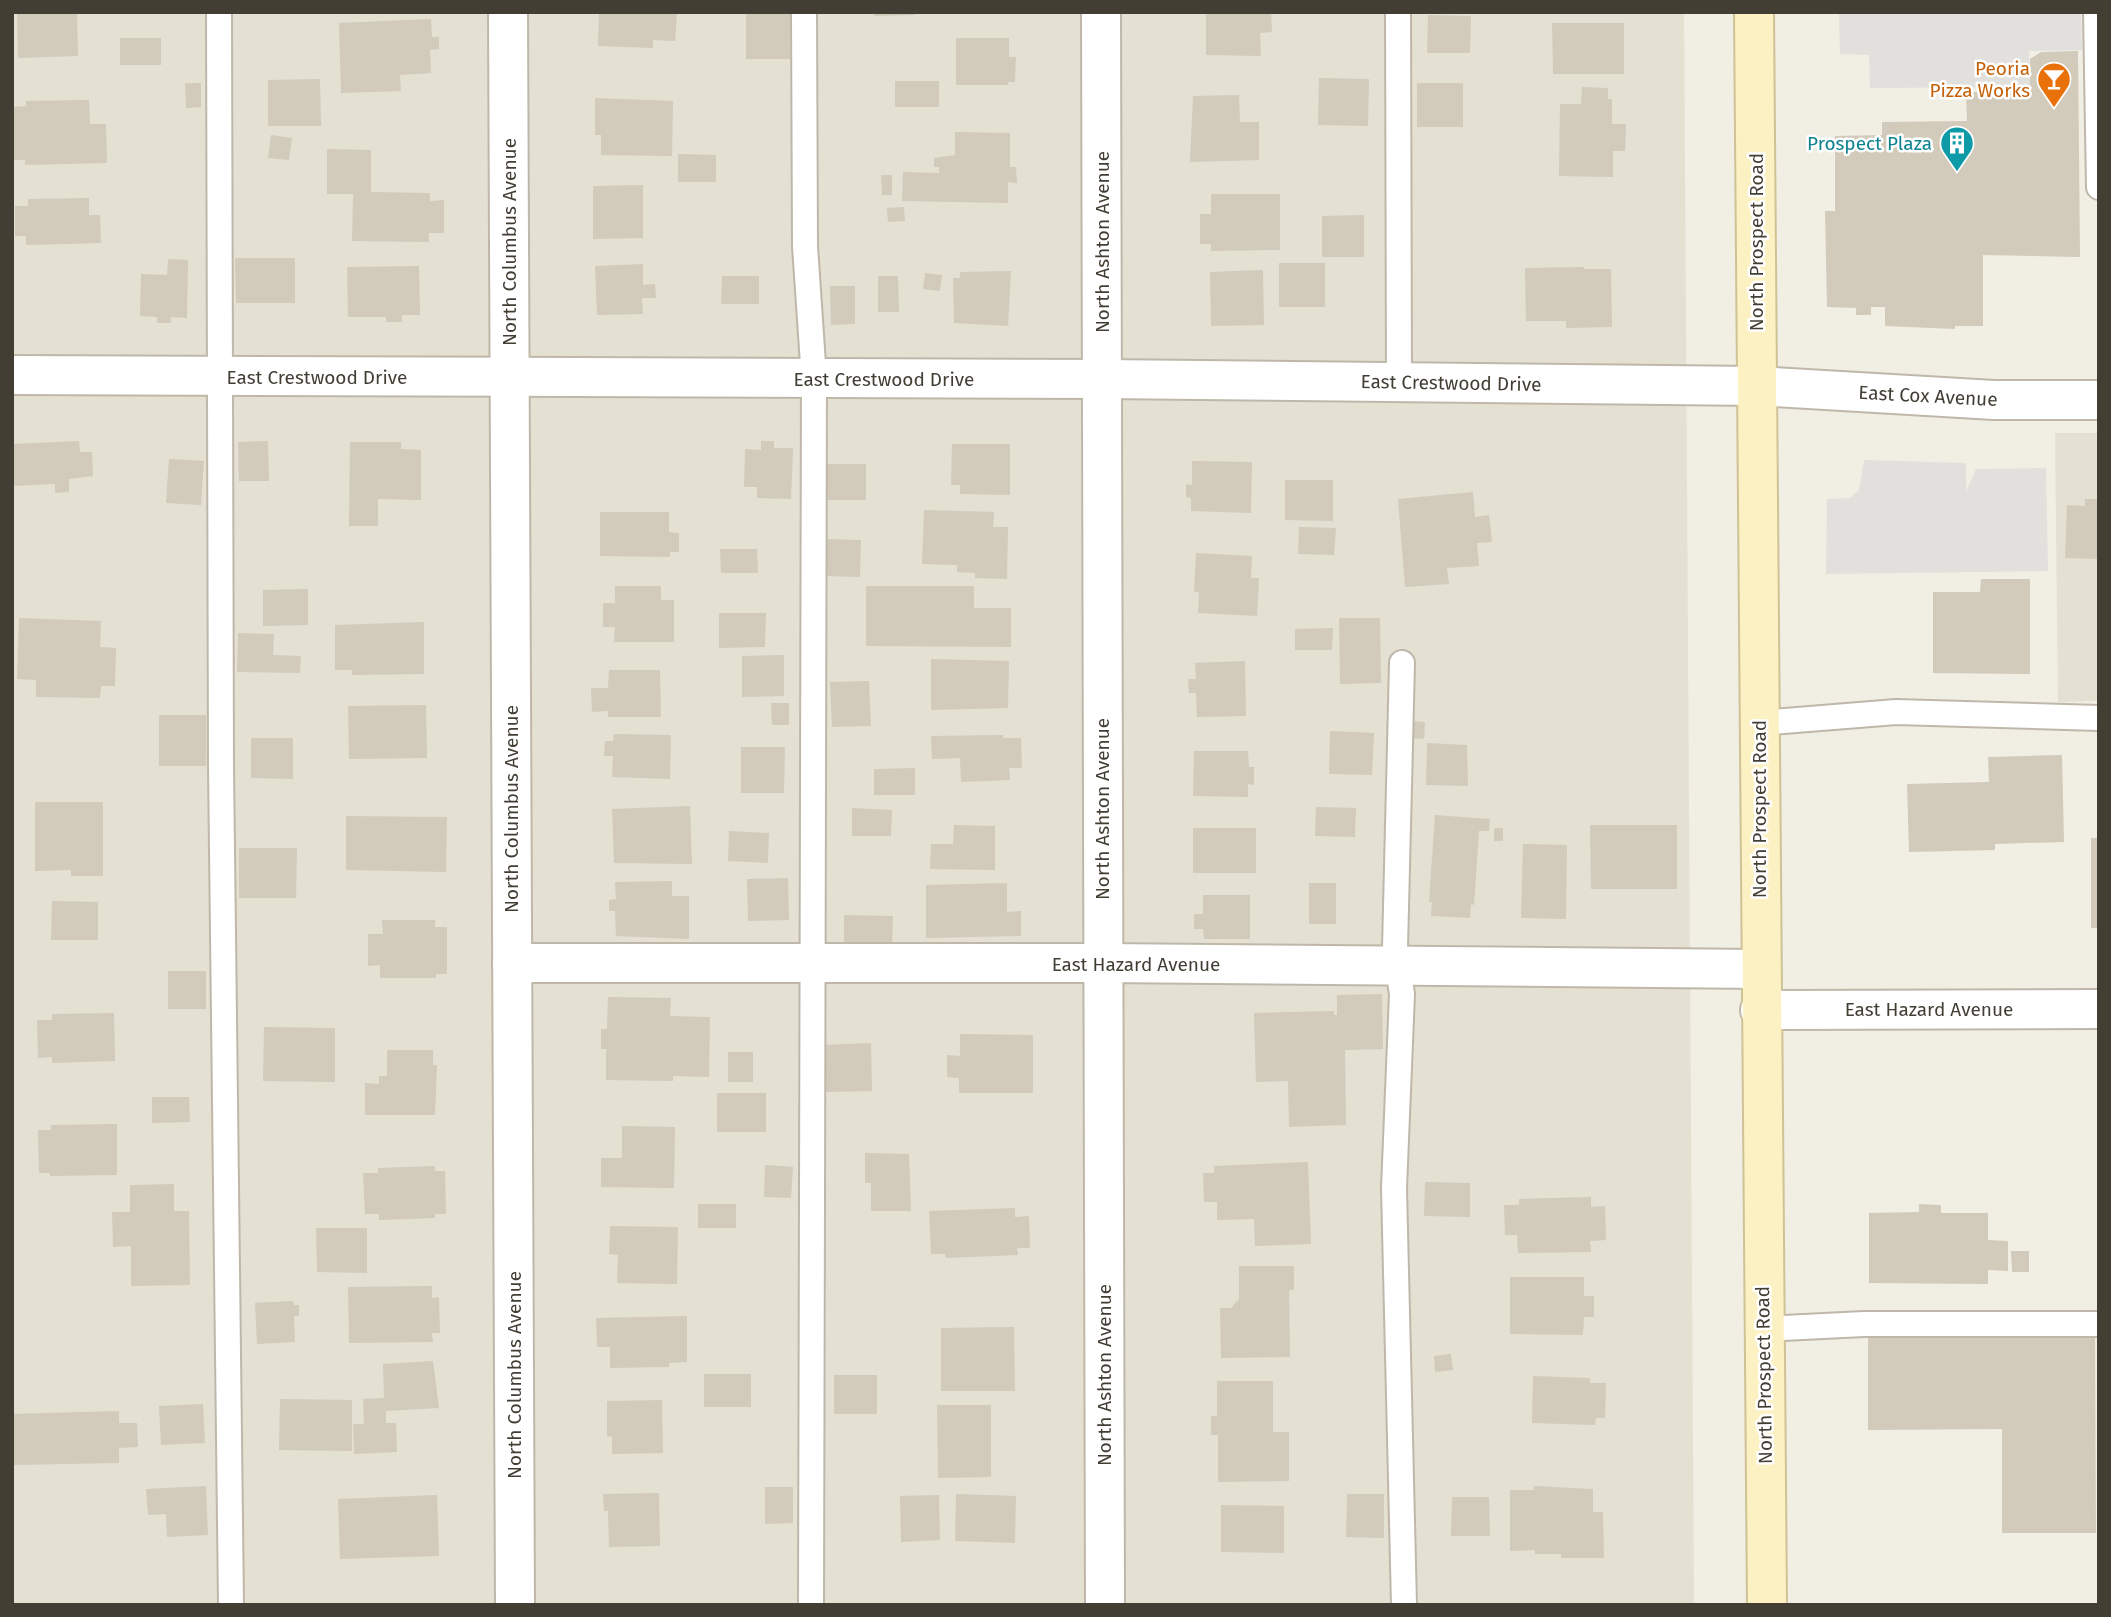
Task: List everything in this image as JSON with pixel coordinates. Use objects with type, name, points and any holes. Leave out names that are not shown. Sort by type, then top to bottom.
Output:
[{"type":"main road","name":"North Prospect Road","points":[[1754,12],[1760,1010],[1767,1605]]},
{"type":"street","name":"North Columbus Avenue","points":[[508,12],[515,1605]]},
{"type":"street","name":"North Ashton Avenue","points":[[1101,12],[1105,1605]]},
{"type":"street","name":"East Crestwood Drive","points":[[12,374],[1103,379],[1756,386]]},
{"type":"street","name":"East Cox Avenue","points":[[1756,386],[1994,400],[2099,400]]},
{"type":"street","name":"East Hazard Avenue","points":[[512,963],[1102,963],[1760,968]]},
{"type":"street","name":"East Hazard Avenue","points":[[1760,1010],[2099,1009]]},
{"type":"lane","points":[[219,12],[221,766],[232,1605]]},
{"type":"lane","points":[[804,12],[805,246],[814,379],[811,1605]]},
{"type":"lane","points":[[1398,12],[1399,382]]},
{"type":"lane","points":[[2096,12],[2099,187]]},
{"type":"lane","points":[[1402,663],[1395,948],[1402,995],[1394,1188],[1404,1605]]},
{"type":"lane","points":[[1759,723],[1896,712],[2099,718]]},
{"type":"lane","points":[[1764,1329],[1864,1324],[2099,1324]]},
{"type":"shaded area","points":[[12,12],[1684,12],[1694,1605],[12,1605]]},
{"type":"shaded area","points":[[1839,12],[2081,12],[2082,50],[2029,51],[2030,87],[1870,88],[1869,55],[1840,54]]},
{"type":"shaded area","points":[[2055,433],[2099,433],[2099,701],[2058,702]]},
{"type":"shaded area","points":[[1864,460],[1966,463],[1966,492],[1976,469],[2046,468],[2048,571],[1826,574],[1827,499],[1850,498],[1859,490]]},
{"type":"building","points":[[17,12],[77,12],[78,56],[18,58]]},
{"type":"building","points":[[599,12],[677,12],[675,41],[653,40],[653,48],[598,46]]},
{"type":"building","points":[[746,12],[790,12],[790,59],[746,59]]},
{"type":"building","points":[[874,12],[915,12],[915,15],[874,16]]},
{"type":"building","points":[[1206,12],[1271,12],[1272,32],[1260,33],[1261,56],[1206,55]]},
{"type":"building","points":[[1428,15],[1471,16],[1470,53],[1427,53]]},
{"type":"building","points":[[431,19],[432,37],[439,37],[439,49],[430,50],[431,73],[400,75],[401,91],[341,93],[339,23]]},
{"type":"building","points":[[1552,23],[1624,23],[1624,74],[1553,74]]},
{"type":"building","points":[[120,38],[161,38],[161,65],[120,65]]},
{"type":"building","points":[[956,38],[1009,38],[1009,57],[1016,57],[1015,82],[1008,82],[1008,85],[956,85]]},
{"type":"building","name":"Prospect Plaza","points":[[2078,51],[2080,257],[1983,255],[1983,326],[1955,326],[1955,329],[1885,326],[1885,307],[1871,307],[1871,315],[1856,315],[1856,308],[1827,307],[1825,211],[1835,211],[1835,136],[1882,135],[1882,122],[1967,121],[1966,92],[2030,92],[2030,59],[2041,52]]},
{"type":"building","points":[[1319,78],[1369,79],[1368,126],[1318,125]]},
{"type":"building","points":[[320,79],[321,126],[268,126],[268,80]]},
{"type":"building","points":[[895,81],[939,81],[939,107],[895,107]]},
{"type":"building","points":[[185,83],[201,83],[201,107],[186,108]]},
{"type":"building","points":[[1417,83],[1463,83],[1463,127],[1417,127]]},
{"type":"building","points":[[1582,87],[1608,88],[1608,99],[1612,99],[1612,124],[1626,124],[1625,151],[1613,151],[1613,177],[1559,176],[1560,104],[1581,104]]},
{"type":"building","points":[[1239,95],[1240,122],[1259,122],[1259,160],[1190,162],[1193,96]]},
{"type":"building","points":[[595,98],[673,101],[672,156],[601,155],[601,135],[595,135]]},
{"type":"building","points":[[89,100],[90,124],[106,124],[107,163],[25,165],[25,160],[12,160],[12,107],[26,106],[26,101]]},
{"type":"building","points":[[955,132],[1010,133],[1010,167],[1016,167],[1017,183],[1008,182],[1008,203],[902,201],[903,172],[939,173],[939,167],[934,167],[934,158],[955,155]]},
{"type":"building","points":[[271,135],[292,138],[289,160],[268,158]]},
{"type":"building","points":[[327,149],[371,150],[371,192],[430,193],[430,201],[444,200],[444,233],[429,233],[429,242],[352,241],[353,194],[327,194]]},
{"type":"building","points":[[678,154],[716,155],[716,182],[678,182]]},
{"type":"building","points":[[881,175],[892,175],[892,195],[882,195]]},
{"type":"building","points":[[643,185],[643,238],[593,239],[593,186]]},
{"type":"building","points":[[1211,194],[1280,194],[1280,250],[1211,251],[1211,244],[1200,244],[1200,214],[1211,214]]},
{"type":"building","points":[[89,198],[89,215],[100,215],[101,243],[26,245],[26,236],[15,236],[15,206],[28,206],[28,199]]},
{"type":"building","points":[[904,207],[905,221],[888,222],[887,208]]},
{"type":"building","points":[[1364,215],[1364,257],[1322,257],[1322,216]]},
{"type":"building","points":[[235,258],[295,258],[295,303],[236,303]]},
{"type":"building","points":[[168,259],[188,260],[187,318],[171,317],[171,323],[157,323],[157,317],[140,316],[141,274],[167,275]]},
{"type":"building","points":[[1279,263],[1325,263],[1325,307],[1279,307]]},
{"type":"building","points":[[643,264],[643,285],[655,284],[656,298],[642,298],[643,314],[597,315],[595,266]]},
{"type":"building","points":[[419,266],[420,315],[402,315],[402,322],[386,322],[386,317],[348,317],[347,267]]},
{"type":"building","points":[[1525,268],[1611,269],[1612,327],[1566,328],[1566,321],[1526,321]]},
{"type":"building","points":[[1263,270],[1264,325],[1211,326],[1210,272]]},
{"type":"building","points":[[1011,271],[1008,326],[954,323],[953,278],[960,278],[960,272]]},
{"type":"building","points":[[925,273],[942,275],[940,291],[923,289]]},
{"type":"building","points":[[722,276],[759,276],[759,304],[721,304]]},
{"type":"building","points":[[878,276],[898,276],[899,312],[878,312]]},
{"type":"building","points":[[830,286],[855,286],[855,324],[831,325]]},
{"type":"building","points":[[79,441],[80,452],[92,452],[93,476],[69,479],[69,492],[55,493],[55,484],[12,486],[12,444]]},
{"type":"building","points":[[268,441],[269,481],[239,481],[238,442]]},
{"type":"building","points":[[761,441],[774,441],[774,448],[793,448],[791,499],[757,498],[757,487],[744,487],[745,449],[761,450]]},
{"type":"building","points":[[350,442],[401,442],[401,449],[421,450],[421,500],[378,499],[378,526],[349,526]]},
{"type":"building","points":[[952,444],[1010,444],[1010,495],[960,494],[960,485],[951,485]]},
{"type":"building","points":[[169,459],[204,461],[201,505],[166,503]]},
{"type":"building","points":[[1192,461],[1252,462],[1251,513],[1191,511],[1191,498],[1186,497],[1186,484],[1192,485]]},
{"type":"building","points":[[826,464],[866,464],[866,500],[826,500]]},
{"type":"building","points":[[1285,480],[1333,480],[1333,521],[1285,520]]},
{"type":"building","points":[[1473,492],[1475,517],[1489,515],[1492,542],[1477,543],[1479,566],[1447,568],[1449,584],[1405,587],[1398,499]]},
{"type":"building","points":[[2085,499],[2099,499],[2099,559],[2065,558],[2067,505],[2085,506]]},
{"type":"building","points":[[924,510],[994,512],[993,527],[1008,527],[1007,579],[975,578],[975,573],[957,572],[957,565],[922,564]]},
{"type":"building","points":[[600,512],[669,512],[669,532],[679,533],[679,552],[670,552],[670,557],[600,556]]},
{"type":"building","points":[[1299,527],[1336,528],[1334,555],[1298,554]]},
{"type":"building","points":[[825,539],[861,540],[860,577],[824,576]]},
{"type":"building","points":[[720,549],[757,549],[758,573],[721,573]]},
{"type":"building","points":[[1196,553],[1252,556],[1251,578],[1259,578],[1257,616],[1198,613],[1199,592],[1194,592]]},
{"type":"building","points":[[1981,579],[2030,579],[2030,674],[1933,673],[1933,592],[1980,592]]},
{"type":"building","points":[[615,586],[661,586],[661,600],[674,600],[674,642],[614,642],[615,627],[603,627],[603,603],[615,603]]},
{"type":"building","points":[[866,586],[974,586],[974,608],[1011,608],[1011,647],[866,646]]},
{"type":"building","points":[[308,589],[308,625],[263,626],[263,590]]},
{"type":"building","points":[[719,613],[766,613],[765,647],[719,648]]},
{"type":"building","points":[[19,618],[101,621],[100,647],[116,648],[115,686],[101,686],[100,698],[36,697],[36,680],[17,679]]},
{"type":"building","points":[[1339,618],[1380,618],[1381,683],[1340,684]]},
{"type":"building","points":[[424,622],[424,674],[352,675],[352,670],[335,670],[335,625]]},
{"type":"building","points":[[1333,628],[1332,650],[1295,650],[1295,629]]},
{"type":"building","points":[[238,633],[274,634],[273,655],[301,656],[300,673],[237,672]]},
{"type":"building","points":[[784,655],[784,696],[742,697],[742,656]]},
{"type":"building","points":[[931,659],[1009,661],[1008,708],[931,710]]},
{"type":"building","points":[[1245,661],[1246,716],[1197,717],[1196,693],[1189,693],[1188,679],[1196,679],[1195,663]]},
{"type":"building","points":[[609,670],[660,670],[661,717],[608,717],[608,711],[592,712],[591,688],[608,688]]},
{"type":"building","points":[[869,681],[871,726],[832,727],[830,682]]},
{"type":"building","points":[[771,703],[789,703],[789,725],[772,725]]},
{"type":"building","points":[[426,705],[427,758],[349,759],[348,706]]},
{"type":"building","points":[[159,715],[206,715],[206,766],[159,766]]},
{"type":"building","points":[[1411,721],[1425,722],[1424,739],[1410,738]]},
{"type":"building","points":[[1330,731],[1374,733],[1372,775],[1329,774]]},
{"type":"building","points":[[614,734],[671,735],[670,779],[612,777],[613,756],[604,756],[605,741],[613,741]]},
{"type":"building","points":[[1003,735],[1003,738],[1021,738],[1022,768],[1009,768],[1010,780],[961,782],[960,758],[932,759],[931,736]]},
{"type":"building","points":[[251,738],[293,738],[293,779],[251,778]]},
{"type":"building","points":[[1427,743],[1467,745],[1468,786],[1426,785]]},
{"type":"building","points":[[741,747],[785,747],[784,793],[741,793]]},
{"type":"building","points":[[1194,751],[1248,751],[1249,767],[1254,767],[1254,785],[1248,784],[1248,797],[1193,796]]},
{"type":"building","points":[[2062,755],[2064,842],[1995,844],[1995,850],[1909,852],[1907,784],[1989,782],[1988,757]]},
{"type":"building","points":[[915,768],[915,795],[874,795],[874,769]]},
{"type":"building","points":[[35,802],[103,802],[103,876],[71,876],[71,870],[35,871]]},
{"type":"building","points":[[690,806],[692,864],[614,863],[612,809]]},
{"type":"building","points":[[1316,807],[1356,808],[1355,837],[1315,836]]},
{"type":"building","points":[[852,808],[892,810],[891,836],[852,836]]},
{"type":"building","points":[[1435,815],[1490,819],[1489,831],[1479,831],[1474,905],[1471,904],[1470,918],[1431,916],[1432,902],[1429,902]]},
{"type":"building","points":[[346,816],[447,817],[446,872],[346,870]]},
{"type":"building","points":[[954,825],[995,826],[995,870],[930,869],[931,844],[953,844]]},
{"type":"building","points":[[1590,825],[1677,825],[1677,889],[1591,889]]},
{"type":"building","points":[[1193,828],[1256,828],[1256,873],[1193,873]]},
{"type":"building","points":[[1494,828],[1503,828],[1503,841],[1494,841]]},
{"type":"building","points":[[729,831],[769,833],[768,863],[728,861]]},
{"type":"building","points":[[2091,838],[2099,838],[2099,928],[2091,928]]},
{"type":"building","points":[[1523,844],[1567,845],[1566,919],[1521,918]]},
{"type":"building","points":[[239,848],[297,848],[296,898],[239,898]]},
{"type":"building","points":[[788,878],[789,920],[748,921],[747,879]]},
{"type":"building","points":[[672,881],[672,896],[689,896],[689,939],[616,936],[615,911],[609,911],[609,900],[616,899],[615,882]]},
{"type":"building","points":[[1007,883],[1007,912],[1021,911],[1021,936],[926,938],[926,885]]},
{"type":"building","points":[[1309,883],[1336,883],[1336,924],[1309,924]]},
{"type":"building","points":[[1203,895],[1250,895],[1250,939],[1204,939],[1203,929],[1194,929],[1194,914],[1203,914]]},
{"type":"building","points":[[52,901],[98,902],[98,940],[51,940]]},
{"type":"building","points":[[844,915],[893,916],[892,946],[844,946]]},
{"type":"building","points":[[382,920],[435,920],[435,927],[447,927],[447,974],[436,974],[436,978],[380,978],[380,965],[368,966],[368,934],[383,934]]},
{"type":"building","points":[[168,971],[206,971],[206,1009],[168,1009]]},
{"type":"building","points":[[1382,994],[1383,1049],[1345,1050],[1346,1125],[1289,1127],[1288,1081],[1256,1082],[1254,1013],[1334,1011],[1334,1015],[1337,1015],[1337,995]]},
{"type":"building","points":[[608,997],[671,998],[670,1016],[710,1017],[709,1077],[673,1076],[673,1081],[606,1080],[606,1049],[601,1049],[601,1029],[607,1029]]},
{"type":"building","points":[[114,1013],[115,1061],[52,1063],[52,1057],[38,1058],[37,1020],[52,1020],[52,1014]]},
{"type":"building","points":[[264,1027],[335,1028],[335,1082],[263,1081]]},
{"type":"building","points":[[960,1034],[1033,1035],[1033,1093],[959,1093],[959,1078],[947,1077],[947,1055],[960,1056]]},
{"type":"building","points":[[871,1043],[872,1091],[826,1092],[824,1045]]},
{"type":"building","points":[[387,1050],[433,1050],[433,1065],[437,1065],[435,1115],[365,1115],[365,1083],[379,1084],[379,1076],[387,1076]]},
{"type":"building","points":[[728,1052],[753,1052],[753,1082],[728,1082]]},
{"type":"building","points":[[717,1093],[766,1093],[766,1132],[717,1132]]},
{"type":"building","points":[[152,1097],[189,1097],[190,1122],[152,1123]]},
{"type":"building","points":[[117,1124],[117,1175],[50,1176],[50,1173],[39,1173],[38,1130],[51,1130],[51,1125]]},
{"type":"building","points":[[622,1126],[675,1127],[674,1188],[601,1187],[601,1158],[622,1158]]},
{"type":"building","points":[[865,1153],[909,1154],[911,1211],[871,1211],[871,1183],[865,1183]]},
{"type":"building","points":[[1308,1162],[1311,1244],[1255,1246],[1254,1219],[1217,1220],[1217,1202],[1204,1202],[1203,1173],[1214,1173],[1214,1166]]},
{"type":"building","points":[[765,1165],[793,1167],[791,1198],[764,1197]]},
{"type":"building","points":[[435,1166],[435,1171],[445,1171],[446,1214],[435,1214],[435,1218],[379,1220],[379,1214],[365,1214],[363,1173],[378,1173],[378,1168]]},
{"type":"building","points":[[1425,1182],[1470,1183],[1470,1217],[1424,1216]]},
{"type":"building","points":[[174,1184],[174,1211],[189,1211],[190,1285],[131,1286],[131,1246],[113,1247],[112,1212],[130,1212],[130,1185]]},
{"type":"building","points":[[1591,1197],[1591,1207],[1605,1206],[1606,1240],[1590,1241],[1591,1252],[1518,1253],[1517,1235],[1505,1235],[1504,1205],[1519,1205],[1519,1199]]},
{"type":"building","points":[[698,1204],[736,1204],[736,1228],[698,1228]]},
{"type":"building","points":[[1919,1204],[1941,1205],[1941,1213],[1988,1213],[1988,1240],[2008,1241],[2008,1271],[1988,1270],[1988,1284],[1869,1283],[1869,1213],[1919,1212]]},
{"type":"building","points":[[1015,1208],[1015,1217],[1029,1216],[1030,1248],[1017,1248],[1018,1255],[946,1258],[945,1254],[931,1254],[929,1211]]},
{"type":"building","points":[[610,1226],[678,1227],[677,1284],[617,1283],[618,1255],[609,1254]]},
{"type":"building","points":[[316,1228],[367,1228],[367,1273],[317,1272]]},
{"type":"building","points":[[2011,1251],[2029,1251],[2029,1272],[2012,1272]]},
{"type":"building","points":[[1239,1266],[1294,1266],[1294,1290],[1289,1290],[1290,1357],[1221,1358],[1220,1308],[1231,1308],[1239,1299]]},
{"type":"building","points":[[1510,1277],[1584,1277],[1584,1296],[1594,1296],[1594,1317],[1584,1317],[1583,1335],[1510,1334]]},
{"type":"building","points":[[432,1286],[432,1298],[439,1297],[440,1333],[432,1333],[433,1342],[349,1343],[348,1287]]},
{"type":"building","points":[[293,1301],[294,1305],[299,1305],[299,1316],[294,1316],[295,1342],[257,1344],[255,1303]]},
{"type":"building","points":[[687,1316],[687,1362],[669,1363],[669,1367],[610,1368],[610,1347],[597,1347],[596,1318]]},
{"type":"building","points":[[1014,1327],[1015,1391],[941,1391],[941,1328]]},
{"type":"building","points":[[2095,1335],[2096,1533],[2002,1533],[2002,1429],[1868,1430],[1868,1336]]},
{"type":"building","points":[[1451,1354],[1453,1370],[1435,1372],[1434,1356]]},
{"type":"building","points":[[433,1361],[439,1408],[386,1411],[386,1423],[396,1423],[397,1452],[354,1454],[353,1424],[364,1424],[363,1399],[384,1398],[383,1364]]},
{"type":"building","points":[[704,1374],[751,1374],[751,1407],[704,1407]]},
{"type":"building","points":[[834,1375],[877,1375],[877,1414],[834,1414]]},
{"type":"building","points":[[1533,1376],[1590,1378],[1590,1383],[1606,1383],[1605,1418],[1596,1418],[1595,1425],[1532,1423]]},
{"type":"building","points":[[1217,1381],[1273,1381],[1273,1432],[1289,1432],[1289,1481],[1218,1482],[1218,1435],[1211,1435],[1211,1416],[1217,1416]]},
{"type":"building","points":[[280,1399],[352,1400],[352,1451],[279,1450]]},
{"type":"building","points":[[662,1400],[663,1453],[612,1454],[612,1436],[607,1437],[607,1401]]},
{"type":"building","points":[[203,1404],[205,1443],[161,1445],[159,1406]]},
{"type":"building","points":[[937,1405],[991,1405],[991,1477],[938,1478]]},
{"type":"building","points":[[119,1411],[119,1423],[137,1423],[138,1447],[119,1448],[119,1463],[12,1465],[12,1414]]},
{"type":"building","points":[[206,1486],[208,1535],[167,1537],[166,1514],[148,1515],[146,1489]]},
{"type":"building","points":[[1534,1486],[1593,1489],[1593,1512],[1603,1512],[1604,1558],[1561,1558],[1561,1554],[1535,1554],[1535,1550],[1510,1551],[1510,1490],[1534,1490]]},
{"type":"building","points":[[765,1487],[793,1487],[793,1523],[765,1524]]},
{"type":"building","points":[[659,1493],[660,1546],[609,1547],[608,1511],[604,1511],[603,1494]]},
{"type":"building","points":[[956,1494],[1016,1496],[1015,1543],[955,1541]]},
{"type":"building","points":[[1347,1494],[1384,1494],[1384,1538],[1346,1537]]},
{"type":"building","points":[[437,1495],[439,1556],[340,1559],[338,1499]]},
{"type":"building","points":[[939,1495],[940,1540],[901,1542],[900,1496]]},
{"type":"building","points":[[1452,1497],[1489,1497],[1490,1536],[1451,1536]]},
{"type":"building","points":[[1221,1505],[1284,1506],[1284,1553],[1221,1552]]},
{"type":"place","name":"Peoria Pizza Works","points":[[2054,109]]},
{"type":"place","name":"Prospect Plaza","points":[[1957,173]]}]
